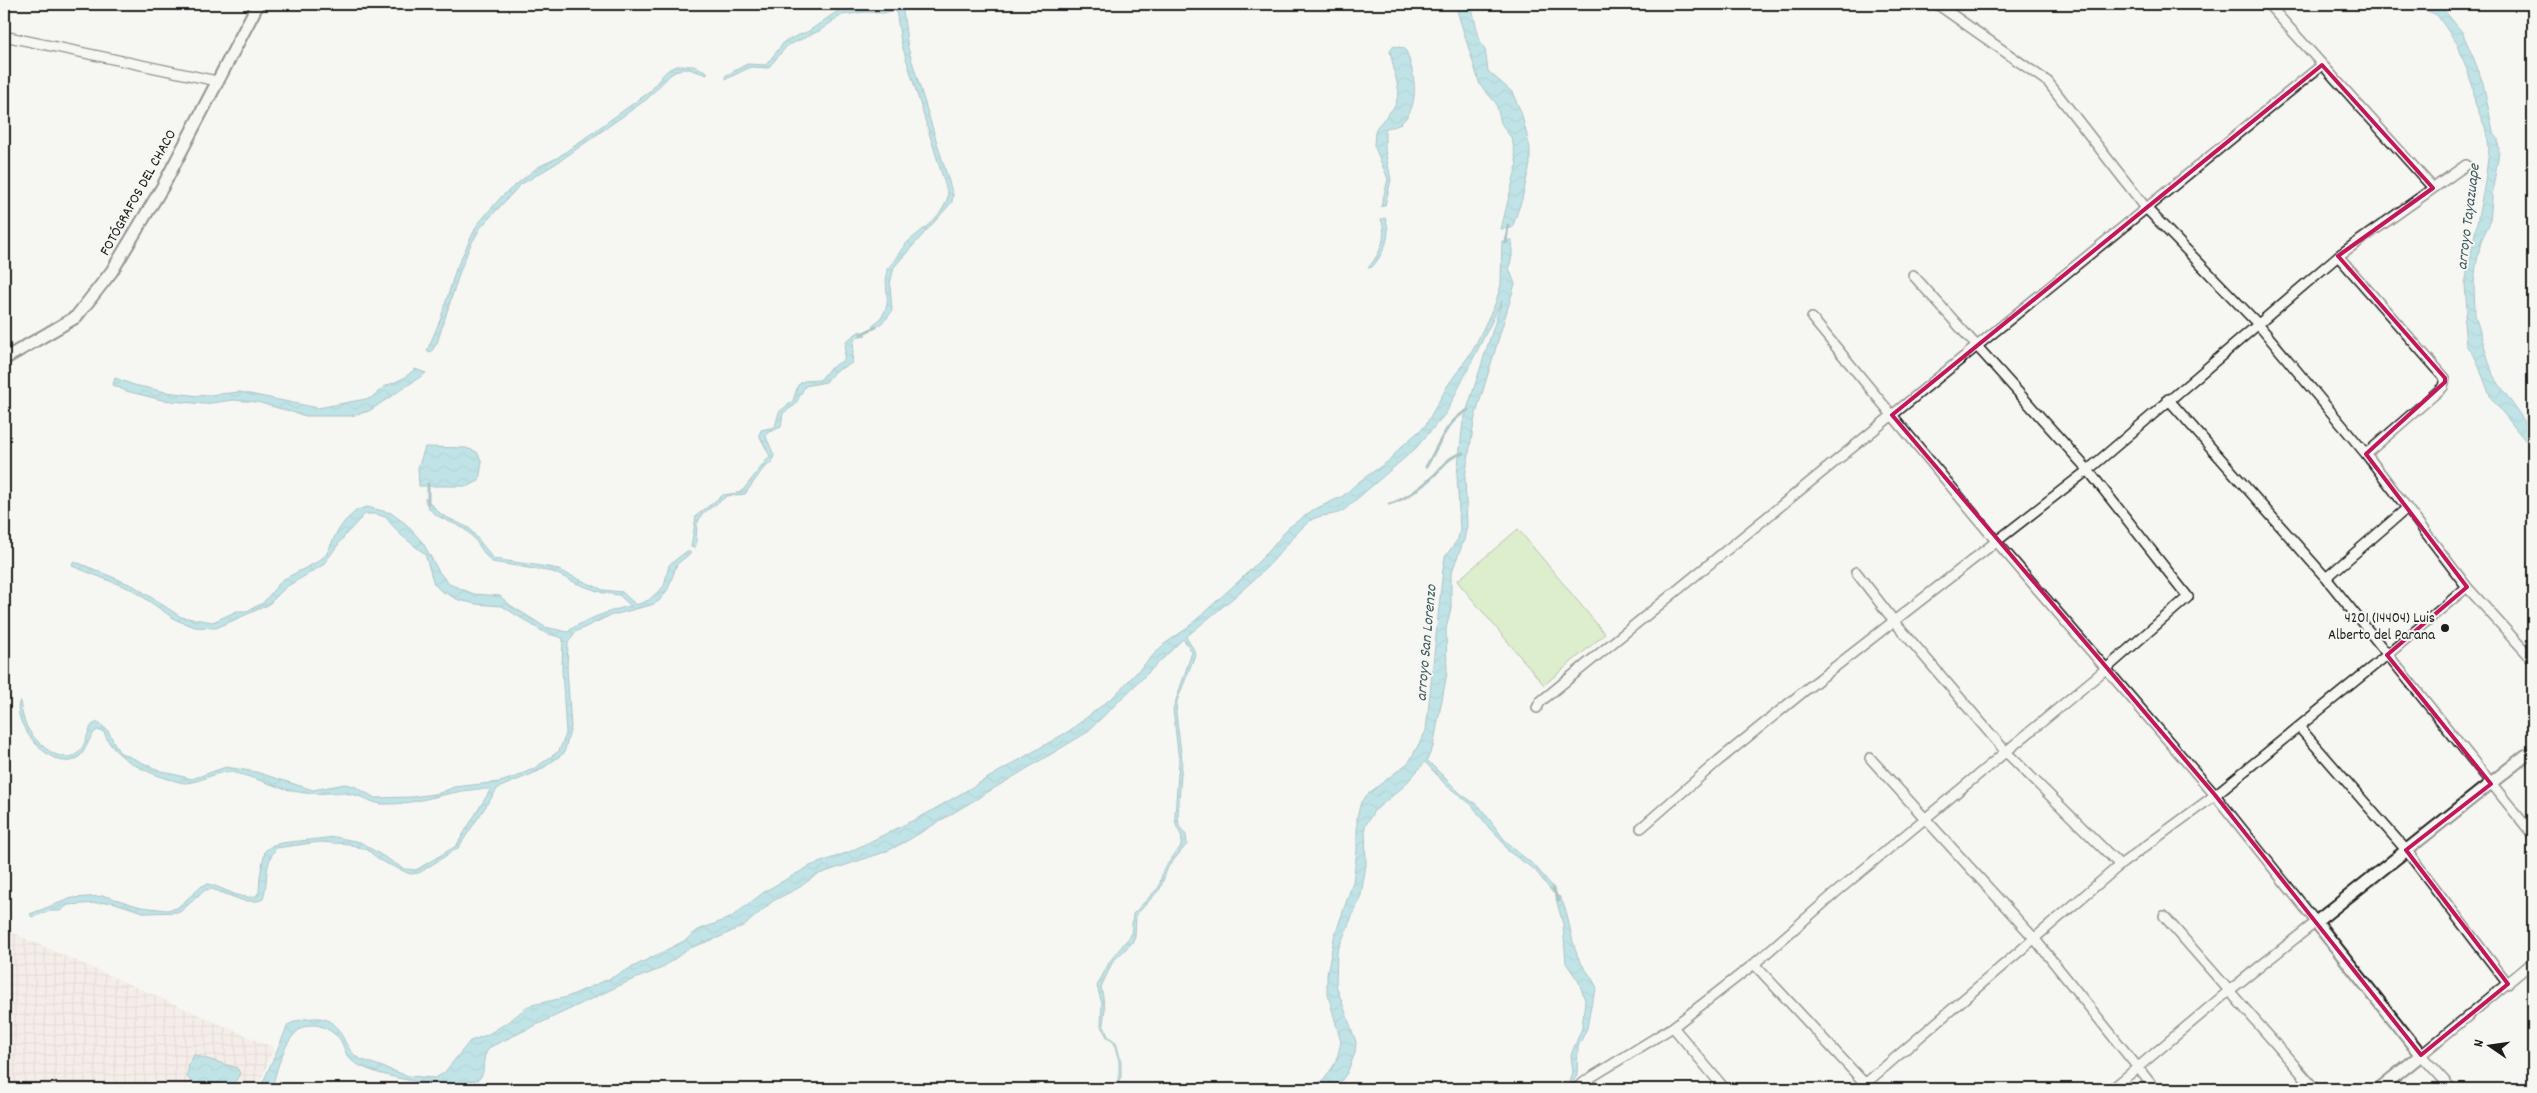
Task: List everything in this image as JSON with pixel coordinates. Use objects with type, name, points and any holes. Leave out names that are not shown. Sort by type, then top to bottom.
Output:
[{"type":"street","name":"FOTÓGRAFOS DEL CHACO","points":[[4,359],[68,324],[95,295],[136,232],[258,4]]},
{"type":"street","points":[[1937,4],[2048,82],[2146,208],[2257,323],[2366,454],[2467,587],[2533,660]]},
{"type":"street","points":[[2268,4],[2432,188]]},
{"type":"street","points":[[4,36],[217,81]]},
{"type":"street","points":[[1537,708],[1540,702],[2322,66]]},
{"type":"street","points":[[1641,828],[1718,761],[2088,470],[2168,399],[2338,256],[2466,165]]},
{"type":"street","points":[[2338,256],[2445,378],[2443,387],[2366,454]]},
{"type":"street","points":[[1575,1089],[1673,1027],[1754,964],[1924,819],[2107,668],[2188,597],[2088,470],[1978,345],[1913,275]]},
{"type":"street","points":[[1812,318],[1996,541],[2215,795],[2421,1055],[2452,1089]]},
{"type":"street","points":[[2168,399],[2326,578],[2533,835]]},
{"type":"street","points":[[2326,578],[2406,509]]},
{"type":"street","points":[[1856,572],[1894,621],[2006,752],[2120,865]]},
{"type":"street","points":[[1754,964],[1864,1087],[2120,865],[2215,795],[2387,655],[2467,587]]},
{"type":"street","points":[[2299,727],[2406,850],[2508,984]]},
{"type":"street","points":[[2112,1089],[2230,990],[2526,756],[2533,753]]},
{"type":"street","points":[[1870,758],[2034,938],[2155,1089]]},
{"type":"street","points":[[2164,916],[2315,1089]]},
{"type":"street","points":[[2379,1089],[2533,962]]},
{"type":"street","points":[[1673,1027],[1725,1089]]},
{"type":"highlighted area","points":[[2322,65],[2433,188],[2338,256],[2445,378],[2445,382],[2366,454],[2467,587],[2387,655],[2491,784],[2406,850],[2508,984],[2421,1055],[2215,795],[1892,415]]},
{"type":"shaded area","points":[[4,929],[274,1048],[257,1089],[4,1089]]},
{"type":"green space","points":[[1518,529],[1605,634],[1544,685],[1457,581]]},
{"type":"water","points":[[902,4],[908,48],[953,195],[952,202],[894,267],[890,284],[892,311],[875,329],[872,327],[880,319],[887,306],[887,269],[907,243],[927,226],[943,208],[948,194],[901,42],[896,10],[883,13],[865,12],[842,15],[819,31],[787,46],[768,68],[751,67],[726,79],[725,76],[747,64],[766,65],[785,41],[809,31],[839,10],[863,7],[885,8]]},
{"type":"water","points":[[1455,4],[1468,4],[1472,9],[1480,41],[1485,49],[1488,71],[1512,92],[1521,112],[1530,148],[1530,164],[1522,199],[1512,228],[1501,229],[1517,165],[1512,139],[1501,123],[1496,103],[1480,85]]},
{"type":"water","points":[[2412,4],[2439,4],[2462,32],[2483,83],[2493,131],[2498,139],[2499,152],[2490,222],[2481,241],[2476,266],[2474,285],[2475,315],[2493,375],[2533,434],[2533,450],[2491,398],[2476,359],[2466,345],[2464,322],[2467,311],[2465,284],[2485,182],[2489,150],[2487,132],[2475,103],[2473,87],[2458,45],[2437,15]]},
{"type":"water","points":[[1394,46],[1404,48],[1407,53],[1414,81],[1414,100],[1407,117],[1400,124],[1385,129],[1385,150],[1391,180],[1385,205],[1381,207],[1388,179],[1374,145],[1377,127],[1395,106],[1399,92],[1390,51]]},
{"type":"water","points":[[677,66],[695,66],[707,72],[707,75],[689,69],[678,70],[670,75],[647,99],[557,163],[520,185],[481,227],[470,246],[460,271],[437,343],[431,352],[427,351],[441,318],[456,269],[477,225],[502,196],[538,167],[557,158],[648,93],[668,70]]},
{"type":"water","points":[[1385,218],[1388,231],[1386,244],[1376,262],[1372,267],[1368,268],[1382,245],[1384,232],[1381,219]]},
{"type":"water","points":[[1512,240],[1512,256],[1509,268],[1515,284],[1475,417],[1465,477],[1467,525],[1464,540],[1451,574],[1451,608],[1446,629],[1447,673],[1433,747],[1427,760],[1461,794],[1480,807],[1507,843],[1536,867],[1556,891],[1553,893],[1535,870],[1508,851],[1500,838],[1489,828],[1472,805],[1446,785],[1425,762],[1403,787],[1374,811],[1365,826],[1366,865],[1361,895],[1337,952],[1336,985],[1356,1042],[1355,1053],[1347,1073],[1335,1089],[1307,1089],[1324,1080],[1336,1062],[1341,1042],[1327,991],[1327,975],[1334,938],[1353,882],[1357,850],[1357,817],[1361,802],[1368,794],[1409,762],[1426,731],[1445,557],[1458,539],[1460,529],[1457,475],[1463,422],[1502,301],[1446,413],[1415,449],[1344,510],[1309,521],[1272,562],[1186,637],[1195,655],[1177,701],[1176,713],[1182,760],[1178,816],[1179,826],[1186,835],[1187,844],[1168,867],[1160,889],[1136,915],[1135,936],[1132,943],[1113,961],[1101,987],[1105,1008],[1103,1024],[1108,1036],[1116,1042],[1121,1061],[1121,1077],[1114,1089],[1112,1089],[1119,1078],[1119,1061],[1114,1043],[1107,1037],[1101,1026],[1102,1004],[1097,986],[1110,961],[1131,935],[1133,914],[1159,887],[1163,870],[1181,846],[1182,837],[1176,825],[1175,815],[1179,761],[1173,709],[1192,652],[1183,639],[1086,733],[905,842],[885,852],[816,875],[800,887],[773,901],[745,925],[690,948],[660,969],[627,982],[490,1047],[485,1056],[483,1072],[480,1078],[470,1082],[437,1084],[417,1082],[378,1073],[352,1061],[337,1036],[323,1027],[311,1025],[300,1029],[292,1037],[279,1062],[272,1089],[260,1089],[288,1025],[300,1020],[314,1018],[331,1022],[349,1048],[360,1059],[408,1076],[435,1078],[444,1073],[470,1041],[487,1035],[511,1020],[528,1006],[567,997],[611,978],[686,940],[698,930],[730,918],[767,890],[810,866],[849,852],[926,814],[1069,731],[1113,697],[1163,645],[1186,629],[1240,580],[1270,550],[1288,528],[1313,510],[1343,496],[1360,481],[1390,460],[1400,448],[1425,426],[1448,385],[1473,350],[1495,304],[1501,285],[1502,241]]},
{"type":"water","points":[[860,331],[866,335],[854,340],[852,363],[834,372],[826,382],[805,386],[795,405],[783,413],[781,427],[767,433],[766,437],[774,455],[772,462],[763,469],[745,494],[727,496],[702,514],[697,524],[696,545],[694,548],[691,547],[696,516],[723,495],[743,490],[770,456],[759,435],[761,430],[775,427],[779,412],[793,401],[798,385],[804,381],[820,380],[829,369],[844,360],[846,341]]},
{"type":"water","points":[[415,369],[426,373],[369,411],[351,416],[306,416],[257,402],[233,400],[204,404],[162,400],[126,391],[113,385],[115,378],[134,385],[166,392],[199,396],[240,392],[318,408],[371,398],[384,387],[404,378]]},
{"type":"water","points":[[425,447],[466,448],[477,452],[482,462],[479,481],[468,486],[419,486],[418,468]]},
{"type":"water","points":[[425,498],[442,515],[469,528],[494,559],[554,568],[603,590],[622,592],[636,605],[649,600],[664,586],[669,565],[687,551],[691,553],[677,564],[668,589],[659,601],[651,605],[609,616],[575,632],[568,643],[567,668],[571,727],[564,753],[539,771],[498,788],[458,848],[419,873],[410,874],[379,860],[368,850],[348,844],[320,842],[276,848],[269,861],[263,899],[258,901],[244,901],[212,889],[205,890],[180,912],[146,913],[112,902],[68,905],[60,911],[50,911],[32,917],[30,914],[72,898],[105,896],[141,907],[167,910],[177,908],[202,886],[208,884],[237,895],[255,897],[259,892],[265,851],[273,845],[282,843],[335,837],[360,842],[404,869],[416,870],[456,846],[491,789],[464,791],[396,804],[382,804],[344,793],[296,791],[231,772],[219,773],[184,783],[161,777],[137,766],[116,751],[104,732],[97,730],[78,758],[64,761],[54,758],[43,751],[26,731],[20,720],[18,709],[20,700],[27,727],[42,745],[56,755],[64,757],[78,753],[92,725],[98,722],[108,731],[119,752],[161,771],[192,779],[226,767],[256,772],[313,790],[345,784],[354,786],[375,798],[413,797],[440,793],[454,787],[500,782],[535,768],[559,751],[566,734],[562,669],[563,638],[545,633],[502,606],[476,604],[459,600],[441,591],[434,584],[425,554],[401,535],[385,517],[376,514],[365,514],[346,534],[323,565],[286,587],[268,605],[216,628],[195,627],[176,620],[133,590],[72,566],[73,562],[81,564],[134,586],[181,617],[213,622],[237,611],[247,611],[263,603],[282,580],[317,562],[326,555],[337,532],[345,521],[357,510],[367,507],[391,513],[406,524],[423,543],[439,572],[449,584],[474,594],[500,596],[510,605],[545,627],[568,632],[598,616],[631,606],[619,595],[603,593],[553,572],[492,562],[469,533],[430,510]]},
{"type":"water","points":[[1559,896],[1565,909],[1578,957],[1597,988],[1592,1000],[1587,1028],[1578,1047],[1577,1075],[1571,1086],[1569,1086],[1573,1072],[1571,1055],[1582,1028],[1585,1000],[1579,982],[1566,963],[1563,924],[1556,899]]},
{"type":"water","points":[[194,1055],[237,1068],[240,1073],[235,1082],[227,1089],[200,1087],[187,1077],[189,1064]]},
{"type":"waterway","name":"arroyo San Lorenzo","points":[[1506,243],[1508,225]]},
{"type":"waterway","points":[[861,334],[876,327]]},
{"type":"waterway","points":[[1426,467],[1448,428],[1460,415],[1468,410]]},
{"type":"waterway","points":[[1389,504],[1406,497],[1435,475],[1447,461],[1463,453]]},
{"type":"waterway","points":[[428,484],[428,503]]},
{"type":"waterway","points":[[1553,889],[1559,901]]},
{"type":"place","name":"4201 (14404) Luis Alberto del Parana","points":[[2445,628]]},
{"type":"water label","name":"arroyo Tayazuape","points":[[2469,217]]}]
